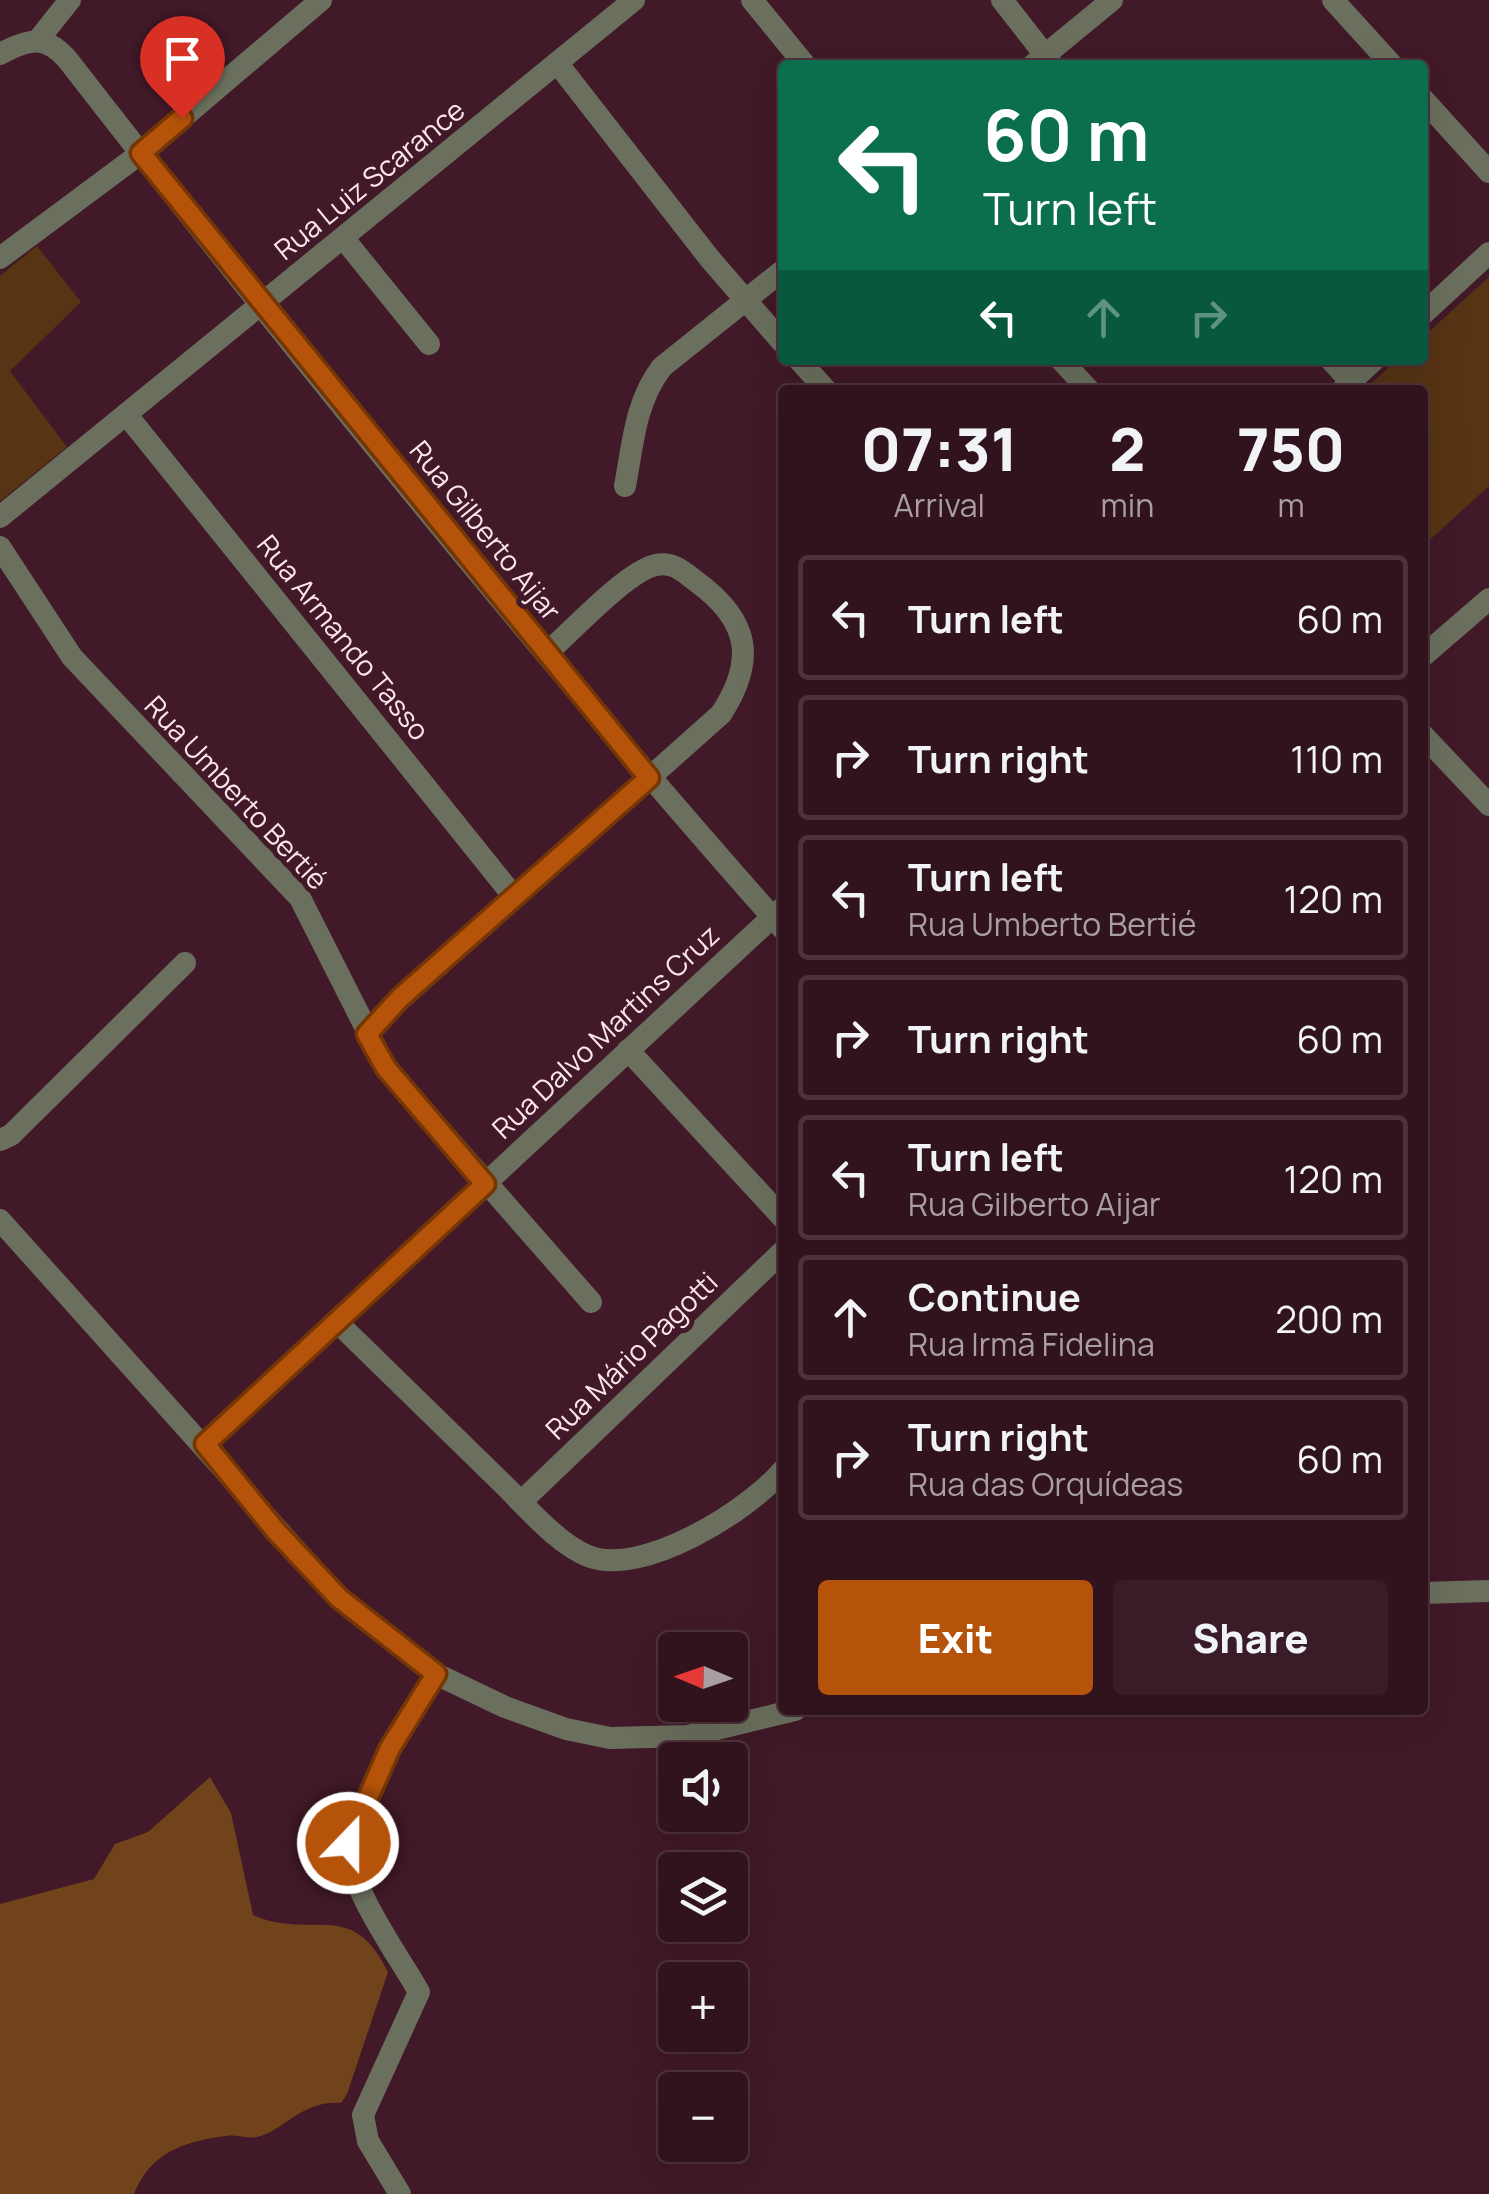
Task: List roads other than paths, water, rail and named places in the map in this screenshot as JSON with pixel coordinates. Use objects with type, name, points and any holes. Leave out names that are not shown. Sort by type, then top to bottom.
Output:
[{"type":"street","points":[[0,54],[38,40],[70,0]]},
{"type":"street","points":[[0,258],[141,153],[320,0]]},
{"type":"street","name":"Rua Luiz Scarance","points":[[0,516],[634,0]]},
{"type":"street","points":[[752,0],[801,60]]},
{"type":"street","points":[[1002,0],[1042,60]]},
{"type":"street","points":[[1045,60],[1112,0]]},
{"type":"street","points":[[1343,4],[1388,60]]},
{"type":"street","name":"Rua Gilberto Aijar","points":[[38,40],[54,44],[649,778],[778,917]]},
{"type":"street","points":[[558,64],[778,338]]},
{"type":"street","points":[[1428,105],[1489,172]]},
{"type":"street","points":[[344,239],[429,344]]},
{"type":"street","points":[[1428,309],[1489,253]]},
{"type":"street","points":[[625,486],[641,400],[650,382],[662,367],[778,274]]},
{"type":"street","points":[[804,365],[822,385]]},
{"type":"street","points":[[1065,365],[1084,385]]},
{"type":"street","points":[[1348,385],[1369,365]]},
{"type":"street","name":"Rua Armando Tasso","points":[[126,414],[515,898]]},
{"type":"street","name":"Rua Umberto Bertié","points":[[0,547],[72,657],[300,898],[386,1068],[591,1302]]},
{"type":"street","points":[[367,1034],[721,714],[739,686],[745,659],[742,636],[730,614],[676,566],[662,563],[634,577],[548,652]]},
{"type":"street","points":[[1428,652],[1489,599]]},
{"type":"street","points":[[1428,740],[1489,805]]},
{"type":"street","name":"Rua Dalvo Martins Cruz","points":[[205,1444],[628,1050],[778,919]]},
{"type":"street","points":[[0,1140],[10,1135],[184,963]]},
{"type":"street","points":[[628,1050],[778,1213]]},
{"type":"street","points":[[0,1220],[205,1444],[276,1531],[339,1598],[436,1674],[505,1707],[566,1729],[610,1738],[688,1736],[778,1714]]},
{"type":"street","name":"Rua Mário Pagotti","points":[[521,1502],[778,1256]]},
{"type":"street","points":[[336,1322],[521,1502],[572,1546],[600,1559],[636,1556],[738,1513],[778,1474]]},
{"type":"street","points":[[1428,1593],[1489,1590]]},
{"type":"street","points":[[400,2194],[368,2142],[363,2115],[372,2088],[420,1992],[365,1897],[348,1858],[348,1843],[390,1748],[436,1674]]}]
